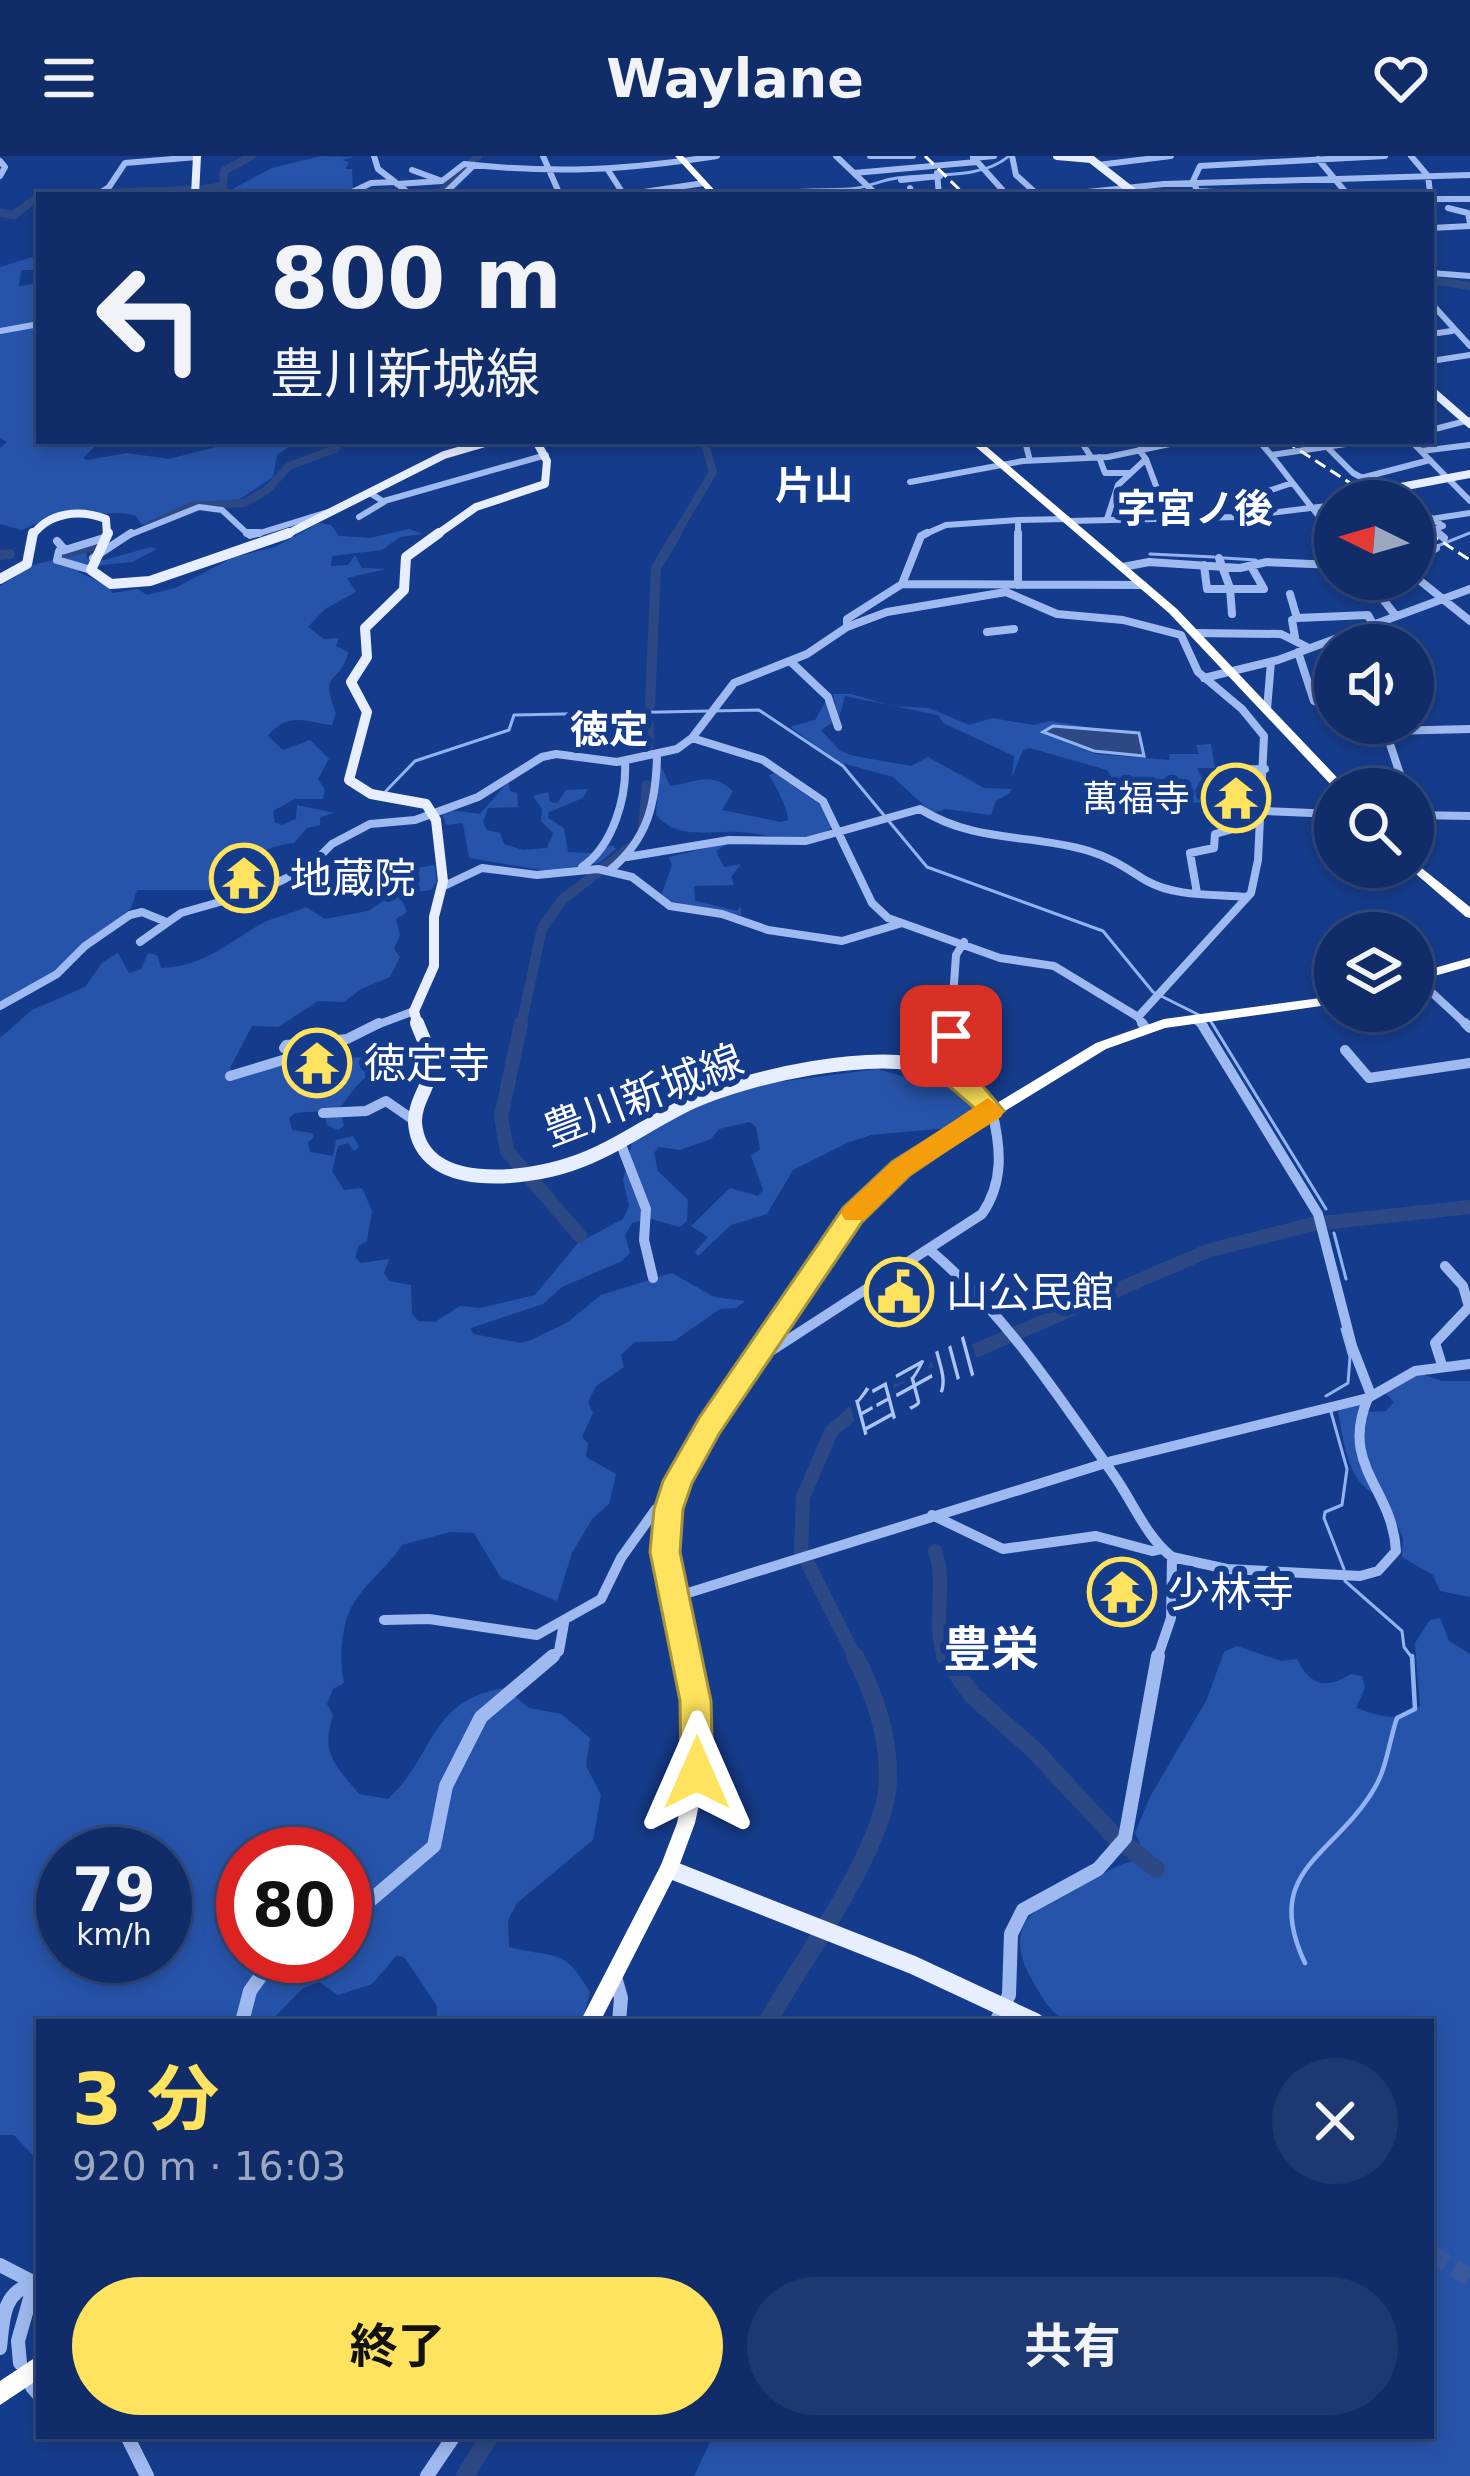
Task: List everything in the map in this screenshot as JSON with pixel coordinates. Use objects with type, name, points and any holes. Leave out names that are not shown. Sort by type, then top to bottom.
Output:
[{"type":"highway","points":[[681,158],[712,192]]},
{"type":"highway","points":[[977,444],[1195,633],[1322,768]]},
{"type":"highway","points":[[1434,883],[1470,914]]},
{"type":"highway","points":[[1434,972],[1470,962]]},
{"type":"highway","points":[[592,2019],[669,1869],[690,1809],[699,1740],[696,1701],[665,1552],[669,1509],[691,1456],[823,1253],[865,1201],[901,1168],[1142,1023],[1314,1003]]},
{"type":"highway","points":[[0,2394],[33,2378]]},
{"type":"main road","points":[[1057,156],[1092,160],[1133,192]]},
{"type":"main road","points":[[195,192],[197,157]]},
{"type":"main road","points":[[1434,393],[1469,422]]},
{"type":"main road","points":[[0,579],[27,564],[32,534],[45,520],[97,515],[109,525],[92,564],[103,582],[135,585],[280,538],[434,460],[483,444]]},
{"type":"main road","points":[[415,1121],[433,1063],[414,1011],[436,956],[434,917],[442,887],[435,814],[423,802],[371,794],[349,780],[368,712],[351,686],[367,657],[365,628],[402,593],[406,557],[476,507],[541,488],[548,479],[546,455],[538,444]]},
{"type":"main road","points":[[1434,481],[1469,476]]},
{"type":"main road","name":"豊川新城線","points":[[415,1121],[433,1155],[457,1170],[490,1179],[582,1160],[690,1103],[728,1089],[840,1067],[922,1065],[948,1075]]},
{"type":"main road","points":[[948,1075],[971,1089],[992,1111]]},
{"type":"main road","points":[[669,1869],[834,1932],[1000,2015]]},
{"type":"street","points":[[374,156],[378,169],[407,192]]},
{"type":"street","points":[[543,156],[559,192]]},
{"type":"street","points":[[352,192],[363,186],[442,181],[471,164],[551,173],[717,156]]},
{"type":"street","points":[[836,156],[874,192]]},
{"type":"street","points":[[870,156],[913,156]]},
{"type":"street","points":[[901,180],[915,186],[974,158],[994,156]]},
{"type":"street","points":[[1012,156],[1016,175],[1035,192]]},
{"type":"street","points":[[1092,160],[1115,156]]},
{"type":"street","points":[[1092,160],[1171,156],[1185,184],[1196,190],[1339,179],[1429,181],[1470,176]]},
{"type":"street","points":[[1196,190],[1206,156]]},
{"type":"street","points":[[1339,179],[1366,156]]},
{"type":"street","points":[[1200,166],[1385,156]]},
{"type":"street","points":[[1411,156],[1429,181],[1431,192]]},
{"type":"street","points":[[100,192],[128,162],[197,157]]},
{"type":"street","points":[[974,158],[1004,192]]},
{"type":"street","points":[[1317,158],[1339,179],[1344,192]]},
{"type":"street","points":[[0,176],[5,167],[1,159]]},
{"type":"street","points":[[446,192],[471,164]]},
{"type":"street","points":[[412,170],[442,181]]},
{"type":"street","points":[[608,170],[622,192]]},
{"type":"street","points":[[854,173],[935,174]]},
{"type":"street","points":[[935,174],[938,192]]},
{"type":"street","points":[[644,192],[704,183]]},
{"type":"street","points":[[1088,192],[1185,184]]},
{"type":"street","points":[[363,186],[370,192]]},
{"type":"street","points":[[1434,200],[1469,199]]},
{"type":"street","points":[[1434,228],[1470,224],[1468,213],[1448,208]]},
{"type":"street","points":[[1434,267],[1470,276]]},
{"type":"street","points":[[1434,307],[1467,341]]},
{"type":"street","points":[[0,331],[36,325]]},
{"type":"street","points":[[1434,334],[1453,331]]},
{"type":"street","points":[[1434,361],[1470,355]]},
{"type":"street","points":[[1434,429],[1469,422]]},
{"type":"street","points":[[1026,444],[1030,461]]},
{"type":"street","points":[[1054,444],[1062,459]]},
{"type":"street","points":[[1088,444],[1084,446],[1105,473],[1128,473]]},
{"type":"street","points":[[910,482],[1169,444]]},
{"type":"street","points":[[1261,444],[1314,511]]},
{"type":"street","points":[[1270,455],[1324,444],[1365,480]]},
{"type":"street","points":[[1414,444],[1470,501]]},
{"type":"street","points":[[1421,451],[1470,445]]},
{"type":"street","points":[[1139,450],[1168,518]]},
{"type":"street","points":[[358,517],[417,488],[546,455]]},
{"type":"street","points":[[1107,519],[1106,502],[1128,473],[1146,459]]},
{"type":"street","points":[[434,460],[446,484]]},
{"type":"street","points":[[1361,478],[1430,460]]},
{"type":"street","points":[[1238,517],[1235,502],[1292,483]]},
{"type":"street","points":[[370,493],[384,501]]},
{"type":"street","points":[[106,537],[58,551],[57,560],[92,564],[132,533],[199,508],[222,510],[250,536],[334,512]]},
{"type":"street","points":[[902,584],[921,536],[946,525],[1238,517],[1312,508]]},
{"type":"street","points":[[1434,519],[1470,513]]},
{"type":"street","points":[[1017,594],[1018,520]]},
{"type":"street","points":[[1434,531],[1444,538]]},
{"type":"street","points":[[57,541],[65,550]]},
{"type":"street","points":[[1123,567],[1149,562],[1314,565]]},
{"type":"street","points":[[1219,562],[1230,590],[1232,614]]},
{"type":"street","points":[[1204,566],[1207,589],[1264,589],[1251,566]]},
{"type":"street","points":[[847,627],[847,620],[902,584],[1143,585]]},
{"type":"street","points":[[1376,624],[1470,590]]},
{"type":"street","points":[[140,942],[164,921],[258,891],[307,869],[332,844],[370,824],[435,814],[488,792],[550,754],[626,761],[657,755],[692,739],[734,683],[790,661],[847,627],[916,604],[998,592],[1017,594],[1058,614],[1123,620],[1184,638],[1195,667],[1260,729],[1265,742],[1255,882],[1247,898],[1158,996],[1142,1023],[1054,966],[1000,958],[964,942],[899,924],[872,903],[827,806],[763,760],[692,739]]},
{"type":"street","points":[[1290,594],[1297,617]]},
{"type":"street","points":[[1434,594],[1470,621]]},
{"type":"street","points":[[1383,600],[1396,616]]},
{"type":"street","points":[[1295,637],[1292,620],[1297,617],[1369,615],[1374,624]]},
{"type":"street","points":[[987,632],[1014,629]]},
{"type":"street","points":[[1195,633],[1295,637],[1310,648]]},
{"type":"street","points":[[1204,678],[1314,647]]},
{"type":"street","points":[[1298,652],[1314,698]]},
{"type":"street","points":[[790,661],[822,686],[836,710],[838,727]]},
{"type":"street","points":[[1267,709],[1271,662]]},
{"type":"street","points":[[1434,728],[1470,729]]},
{"type":"street","points":[[605,870],[627,856],[649,829],[657,755]]},
{"type":"street","points":[[575,872],[594,860],[621,808],[626,761]]},
{"type":"street","points":[[1220,770],[1265,769]]},
{"type":"street","points":[[627,856],[729,840],[794,842],[837,835],[920,809],[951,828],[1086,850],[1131,867],[1153,884],[1247,898]]},
{"type":"street","points":[[1197,893],[1190,853],[1214,848],[1215,834],[1233,829],[1240,810],[1314,813]]},
{"type":"street","points":[[1434,815],[1470,816]]},
{"type":"street","points":[[442,887],[482,868],[537,874],[605,870],[632,877],[670,906],[722,914],[768,930],[842,941],[899,924]]},
{"type":"street","points":[[0,1006],[57,974],[130,915],[142,912],[164,921]]},
{"type":"street","points":[[948,1075],[956,956],[964,942]]},
{"type":"street","points":[[1434,996],[1470,1028]]},
{"type":"street","points":[[230,1076],[248,1066],[319,1049],[284,1048],[286,1045],[311,1039],[344,1040],[378,1020],[414,1011]]},
{"type":"street","points":[[1201,1018],[1322,1222],[1352,1346],[1370,1397]]},
{"type":"street","points":[[1345,1050],[1369,1078],[1470,1063]]},
{"type":"street","points":[[323,1113],[366,1111],[386,1101],[415,1121]]},
{"type":"street","points":[[749,1365],[932,1251],[991,1203],[1000,1151],[992,1111]]},
{"type":"street","points":[[620,1142],[646,1209],[644,1240],[653,1278]]},
{"type":"street","points":[[932,1251],[957,1270],[1009,1334],[1167,1553],[1171,1618],[1154,1668],[1125,1838],[1099,1868],[1023,1910],[1011,1934],[1012,1982],[1000,2015]]},
{"type":"street","points":[[1442,1364],[1435,1343],[1469,1306],[1463,1286],[1445,1266]]},
{"type":"street","points":[[931,1515],[1003,1549],[1096,1536],[1227,1569],[1360,1576],[1389,1563],[1397,1541],[1355,1439],[1358,1414],[1370,1397],[1408,1372],[1470,1364]]},
{"type":"street","points":[[672,1598],[1105,1463],[1355,1397],[1370,1397]]},
{"type":"street","points":[[384,1620],[429,1619],[537,1635],[602,1599],[638,1531],[656,1509],[669,1509]]},
{"type":"street","points":[[372,1899],[434,1846],[446,1786],[467,1740],[498,1700],[559,1651],[564,1623]]},
{"type":"street","points":[[615,1977],[621,1998],[619,2019]]},
{"type":"street","points":[[243,2019],[256,1983]]},
{"type":"street","points":[[0,2265],[36,2284]]},
{"type":"street","points":[[0,2348],[4,2307],[18,2288],[36,2284]]},
{"type":"street","points":[[33,2378],[18,2341],[36,2284]]},
{"type":"street","points":[[128,2439],[147,2476]]},
{"type":"street","points":[[427,2476],[451,2439]]},
{"type":"shaded area","points":[[321,156],[354,157],[342,160],[349,162],[345,169],[352,169],[353,189],[227,192],[272,168]]},
{"type":"shaded area","points":[[36,256],[36,270],[21,270],[19,286],[36,283],[36,444],[97,444],[83,458],[87,460],[127,453],[169,459],[227,444],[293,444],[277,455],[273,477],[238,500],[186,505],[142,525],[136,516],[125,513],[75,517],[58,513],[22,530],[0,524],[0,448],[7,442],[0,438],[0,267]]},
{"type":"shaded area","points":[[319,523],[331,525],[339,536],[370,538],[409,529],[423,534],[400,537],[382,550],[332,556],[331,566],[348,565],[355,555],[362,568],[386,569],[347,578],[356,592],[325,609],[308,627],[324,639],[339,638],[336,646],[348,652],[330,683],[336,713],[332,725],[292,720],[268,736],[283,750],[310,740],[329,759],[318,779],[325,790],[323,799],[295,799],[273,811],[275,822],[282,825],[296,819],[297,805],[335,813],[320,817],[320,825],[307,828],[294,843],[237,863],[232,883],[238,887],[231,890],[137,890],[131,908],[86,951],[13,998],[0,1001],[0,586],[33,565],[86,552],[87,559],[101,561],[151,547],[157,549],[132,562],[83,567],[78,572],[110,587],[112,593],[138,589],[147,595],[175,588],[234,557],[275,547]]},
{"type":"shaded area","points":[[833,694],[851,694],[887,705],[845,696],[839,718]]},
{"type":"shaded area","points":[[826,701],[833,722],[821,730],[840,751],[911,766],[928,757],[984,788],[1011,789],[1010,793],[996,801],[991,815],[946,809],[932,813],[893,777],[838,762],[790,727],[815,720]]},
{"type":"shaded area","points":[[895,706],[929,708],[969,725],[992,718],[1112,731],[1056,725],[1040,732],[1095,754],[1170,760],[1169,754],[1199,754],[1196,745],[1211,744],[1215,768],[1197,768],[1202,778],[1195,791],[1197,799],[1205,802],[1159,806],[1152,792],[1114,782],[1107,770],[1030,748],[1023,750],[1012,777],[1014,756],[943,723],[938,715]]},
{"type":"shaded area","points":[[1053,726],[1139,733],[1144,756],[1094,751],[1043,732]]},
{"type":"shaded area","points":[[660,764],[670,786],[717,781],[733,791],[722,810],[781,822],[788,820],[769,775],[775,773],[826,809],[833,826],[801,838],[675,828],[656,815]]},
{"type":"shaded area","points":[[508,782],[510,791],[517,793],[518,807],[488,808],[483,822],[487,830],[500,833],[504,844],[523,850],[547,848],[553,833],[541,821],[542,809],[533,796],[548,792],[550,802],[557,803],[566,790],[588,789],[583,798],[549,812],[548,818],[564,828],[568,852],[591,853],[612,845],[616,849],[599,863],[547,871],[469,858],[463,823],[446,825],[442,814],[450,810],[480,814]]},
{"type":"shaded area","points":[[731,842],[716,851],[724,867],[741,864],[731,877],[734,885],[694,886],[695,901],[737,911],[741,906],[741,915],[660,899],[672,865],[669,857]]},
{"type":"shaded area","points":[[434,865],[437,881],[431,890],[414,892],[402,901],[407,912],[396,919],[400,935],[394,949],[400,957],[390,977],[344,1002],[318,1001],[278,1027],[252,1026],[230,1068],[235,1075],[301,1057],[306,1069],[325,1079],[343,1061],[336,1051],[341,1050],[350,1058],[376,1056],[380,1064],[395,1067],[376,1071],[357,1086],[340,1108],[344,1126],[338,1130],[327,1125],[324,1111],[295,1113],[289,1118],[292,1130],[312,1133],[310,1152],[333,1156],[336,1140],[353,1136],[359,1147],[354,1151],[348,1143],[338,1146],[332,1171],[344,1190],[362,1188],[372,1211],[367,1241],[359,1245],[355,1257],[361,1263],[389,1259],[384,1273],[389,1281],[411,1285],[412,1314],[418,1321],[435,1322],[460,1306],[480,1308],[535,1295],[578,1243],[623,1219],[629,1206],[623,1180],[632,1143],[691,1106],[764,1084],[877,1069],[905,1077],[970,1078],[978,1109],[947,1128],[871,1135],[793,1170],[767,1214],[731,1225],[698,1256],[695,1252],[708,1237],[691,1226],[730,1188],[758,1196],[763,1190],[751,1156],[760,1149],[756,1127],[750,1122],[719,1129],[711,1139],[680,1150],[659,1147],[654,1153],[658,1171],[688,1200],[687,1221],[680,1227],[651,1219],[632,1223],[625,1235],[630,1253],[622,1261],[562,1287],[543,1304],[471,1328],[473,1334],[521,1343],[568,1322],[601,1295],[672,1273],[714,1297],[745,1301],[736,1308],[720,1309],[674,1341],[635,1342],[621,1355],[624,1367],[596,1386],[588,1402],[593,1413],[582,1437],[588,1443],[586,1457],[616,1474],[609,1504],[592,1519],[572,1553],[557,1601],[501,1578],[474,1533],[450,1532],[402,1545],[363,1590],[345,1623],[344,1683],[333,1689],[327,1704],[333,1715],[328,1740],[337,1766],[359,1794],[388,1799],[447,1717],[480,1694],[505,1688],[529,1708],[561,1714],[590,1738],[586,1766],[601,1795],[593,1840],[517,1903],[508,1920],[509,1947],[557,1957],[581,1977],[590,1992],[583,2019],[437,2019],[437,2006],[405,1958],[397,1955],[372,1984],[338,1995],[320,1983],[372,1983],[372,1827],[216,1827],[216,1983],[316,1983],[303,1988],[273,2019],[36,2019],[36,2159],[14,2135],[0,2135],[0,1038],[32,1010],[85,987],[103,962],[118,953],[129,973],[141,969],[148,953],[157,955],[161,968],[176,967],[213,954],[264,922],[306,907],[325,919],[368,911],[419,877],[416,868]]},
{"type":"shaded area","points":[[1415,1372],[1442,1381],[1470,1381],[1470,1597],[1440,1591],[1433,1575],[1402,1557],[1403,1538],[1385,1498],[1363,1485],[1346,1451],[1338,1411],[1356,1401],[1368,1412],[1386,1411],[1394,1402],[1385,1393]]},
{"type":"shaded area","points":[[1440,1618],[1449,1641],[1470,1654],[1470,2476],[694,2476],[712,2439],[1434,2439],[1434,2019],[1064,2019],[1051,2009],[1032,1980],[1020,1942],[1023,1928],[1042,1905],[1140,1860],[1135,1833],[1150,1797],[1207,1699],[1224,1652],[1237,1646],[1281,1661],[1297,1659],[1320,1683],[1351,1674],[1362,1676],[1365,1688],[1356,1708],[1396,1716],[1420,1706],[1415,1643],[1430,1620]]},
{"type":"waterway","points":[[199,190],[223,186],[224,171],[251,156]]},
{"type":"waterway","points":[[441,192],[478,156]]},
{"type":"waterway","points":[[792,192],[971,172],[1009,156]]},
{"type":"waterway","points":[[130,192],[189,190]]},
{"type":"waterway","points":[[0,213],[14,215],[32,201]]},
{"type":"waterway","points":[[1434,280],[1470,286]]},
{"type":"waterway","points":[[148,526],[191,506],[244,503],[267,490],[289,466],[339,444]]},
{"type":"waterway","points":[[675,536],[713,472],[705,444]]},
{"type":"waterway","points":[[650,705],[656,568],[677,533]]},
{"type":"waterway","points":[[1435,547],[1470,533]]},
{"type":"waterway","points":[[63,554],[92,546]]},
{"type":"waterway","points":[[0,555],[10,554]]},
{"type":"waterway","points":[[1150,554],[1214,557]]},
{"type":"waterway","points":[[1224,558],[1256,560]]},
{"type":"waterway","points":[[386,791],[415,761],[509,730],[514,715],[759,710],[843,766],[927,867],[1103,931],[1153,992],[1201,1016]]},
{"type":"waterway","points":[[648,751],[649,725]]},
{"type":"waterway","points":[[643,828],[647,785]]},
{"type":"waterway","points":[[521,1026],[542,928],[562,900],[632,846]]},
{"type":"waterway","points":[[1210,1020],[1326,1209]]},
{"type":"waterway","points":[[521,1023],[501,1117],[507,1151],[580,1236]]},
{"type":"waterway","name":"臼子川","points":[[856,1659],[801,1550],[803,1497],[831,1432],[863,1404],[912,1378],[1210,1250],[1313,1224],[1470,1207]]},
{"type":"waterway","name":"臼子川","points":[[1330,1217],[1331,1226]]},
{"type":"waterway","points":[[1334,1233],[1346,1279]]},
{"type":"waterway","points":[[1326,1396],[1348,1383],[1350,1357],[1342,1329]]},
{"type":"waterway","points":[[1331,1412],[1347,1469],[1342,1505],[1325,1512],[1324,1518],[1344,1569]]},
{"type":"waterway","points":[[935,1551],[940,1578],[939,1633],[946,1659]]},
{"type":"waterway","points":[[1345,1581],[1402,1631],[1404,1647],[1412,1658]]},
{"type":"waterway","name":"臼子川","points":[[769,2019],[858,1870],[884,1808],[888,1764],[883,1732],[855,1656]]},
{"type":"waterway","points":[[945,1656],[971,1694],[1033,1749],[1116,1838]]},
{"type":"waterway","points":[[1305,1963],[1294,1932],[1292,1906],[1297,1885],[1374,1789],[1397,1718],[1415,1709],[1412,1658]]},
{"type":"waterway","points":[[1126,1845],[1156,1869]]},
{"type":"waterway","name":"臼子川","points":[[465,2476],[488,2439]]},
{"type":"tunnel","points":[[1434,2256],[1470,2278]]},
{"type":"railway","points":[[925,156],[962,192]]},
{"type":"railway","points":[[1290,444],[1345,480]]},
{"type":"railway","points":[[1434,537],[1470,560]]},
{"type":"slow traffic","points":[[854,1213],[901,1168],[992,1111],[988,1107]]},
{"type":"place","name":"萬福寺","points":[[1236,798]]},
{"type":"place","name":"地蔵院","points":[[244,878]]},
{"type":"place","name":"徳定寺","points":[[317,1063]]},
{"type":"place","name":"山公民館","points":[[899,1292]]},
{"type":"place","name":"少林寺","points":[[1122,1592]]},
{"type":"district","name":"片山","points":[[814,485]]},
{"type":"district","name":"字宮ノ後","points":[[1195,508]]},
{"type":"district","name":"徳定","points":[[609,729]]},
{"type":"district","name":"豊栄","points":[[991,1649]]},
{"type":"route","points":[[697,1773],[696,1701],[665,1552],[669,1509],[678,1481],[709,1426],[852,1215],[901,1168],[992,1111],[971,1089],[948,1075],[951,1036]]}]
